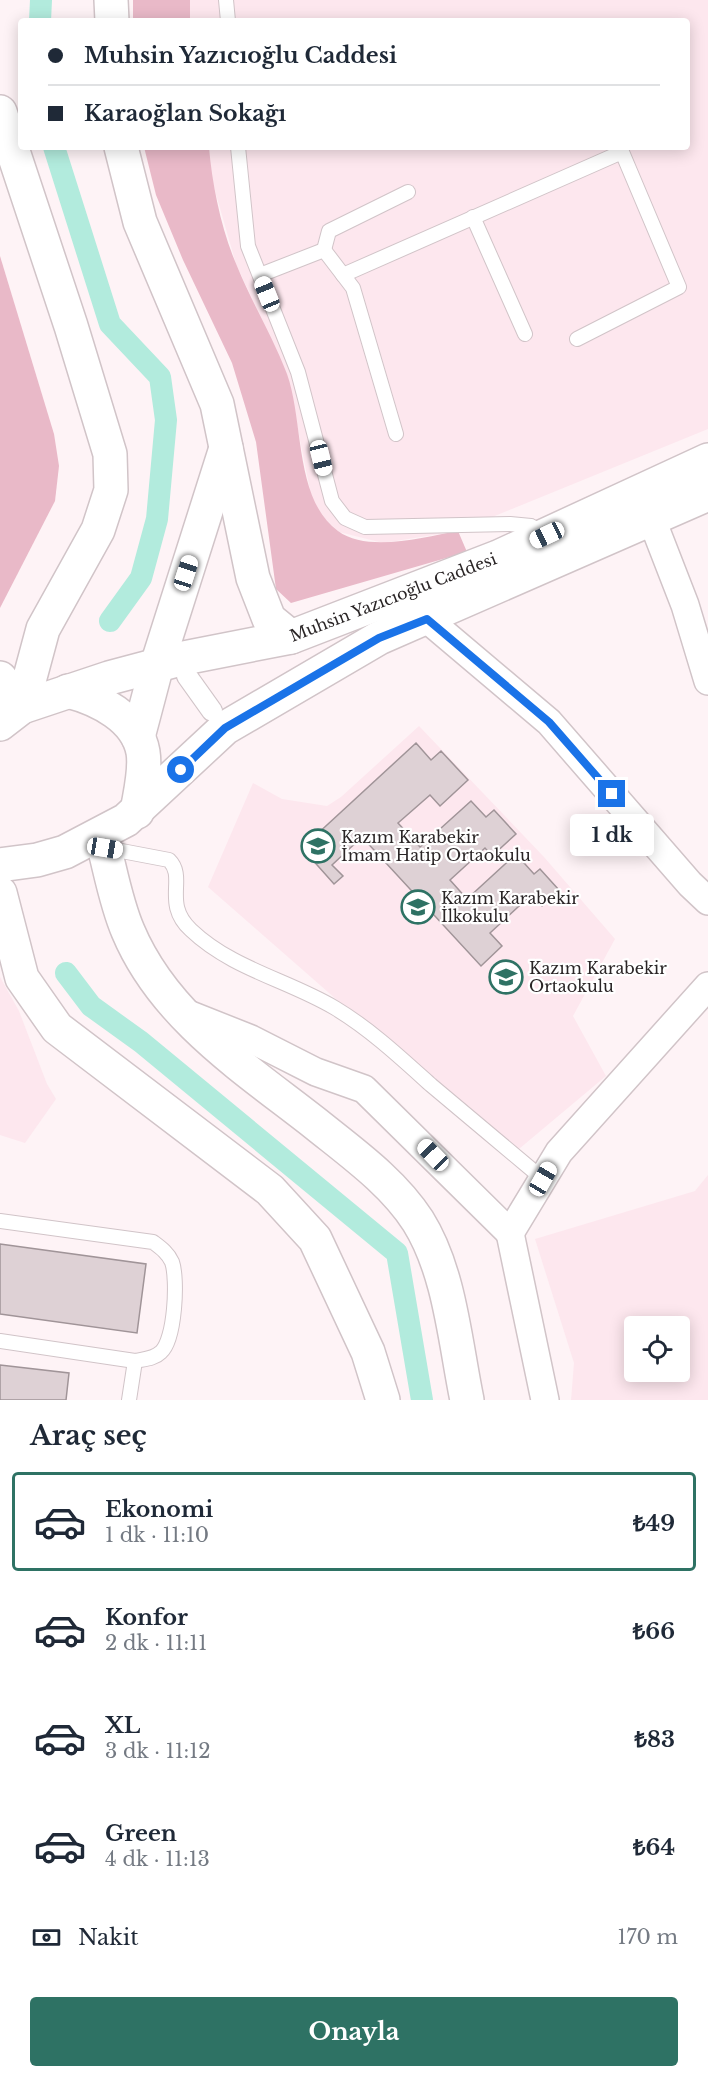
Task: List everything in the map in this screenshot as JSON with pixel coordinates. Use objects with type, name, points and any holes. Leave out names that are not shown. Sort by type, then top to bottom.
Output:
[{"type":"street","points":[[111,0],[112,18]]},
{"type":"street","points":[[0,111],[71,326],[110,454],[111,490],[98,530],[43,629],[11,716]]},
{"type":"street","points":[[122,150],[140,222],[204,367],[217,404],[253,579],[269,619],[291,637]]},
{"type":"street","points":[[138,737],[157,665],[227,446]]},
{"type":"street","name":"Muhsin Yazıcıoğlu Caddesi","points":[[0,865],[51,856],[103,841],[225,728],[379,638],[427,619],[708,460]]},
{"type":"street","name":"Muhsin Yazıcıoğlu Caddesi","points":[[11,716],[68,691],[157,665],[291,637],[477,565],[555,547],[652,520],[708,494]]},
{"type":"street","points":[[652,520],[685,605],[708,681]]},
{"type":"street","points":[[427,619],[549,722],[690,884],[708,901]]},
{"type":"street","points":[[187,676],[212,711]]},
{"type":"street","points":[[0,678],[11,716]]},
{"type":"street","points":[[68,691],[91,697],[109,707],[138,737],[143,753],[142,777],[136,812]]},
{"type":"street","points":[[103,841],[128,932],[148,967],[178,1010],[211,1042],[339,1142],[394,1191],[418,1222],[441,1272],[467,1400]]},
{"type":"street","points":[[0,893],[22,978],[57,1028],[270,1190],[315,1239],[368,1352],[383,1400]]},
{"type":"street","points":[[510,1233],[559,1152],[708,986]]},
{"type":"street","points":[[178,1010],[251,1039],[316,1072],[364,1089],[510,1233],[545,1400]]},
{"type":"lane","points":[[226,0],[228,18]]},
{"type":"lane","points":[[238,150],[248,246],[298,372],[332,501],[345,518],[364,527],[510,524],[531,526],[555,547]]},
{"type":"lane","points":[[343,274],[622,152],[680,287],[577,339]]},
{"type":"lane","points":[[324,250],[329,231],[408,192]]},
{"type":"lane","points":[[473,217],[525,334]]},
{"type":"lane","points":[[260,275],[324,250]]},
{"type":"lane","points":[[324,250],[353,288],[396,434]]},
{"type":"lane","points":[[103,841],[169,860],[177,875],[174,893],[176,905],[180,916],[193,932],[251,970],[319,999],[359,1024],[543,1179]]},
{"type":"lane","points":[[0,1221],[153,1242],[164,1250],[174,1271],[174,1305],[168,1338],[163,1352],[151,1359],[135,1361],[0,1341]]},
{"type":"lane","points":[[129,1400],[135,1361]]},
{"type":"shaded area","points":[[133,0],[190,0],[190,18],[133,18]]},
{"type":"shaded area","points":[[190,0],[708,0],[708,429],[458,531],[383,543],[339,532],[324,518],[312,500],[287,375],[236,264],[211,177],[209,150],[690,150],[690,18],[190,18]]},
{"type":"shaded area","points":[[145,150],[209,150],[222,223],[243,280],[287,374],[307,480],[314,500],[324,517],[338,531],[350,538],[365,541],[397,542],[458,531],[467,552],[291,603],[276,589],[256,442],[232,363],[183,260],[156,195]]},
{"type":"shaded area","points":[[0,256],[54,434],[59,466],[55,501],[0,608]]},
{"type":"shaded area","points":[[419,726],[544,857],[615,939],[573,1016],[606,1076],[513,1154],[208,887],[253,783],[282,799],[327,806],[341,797]]},
{"type":"shaded area","points":[[0,977],[19,1011],[47,1084],[56,1099],[25,1143],[0,1135]]},
{"type":"shaded area","points":[[708,1175],[708,1400],[571,1400],[574,1363],[535,1239],[695,1191]]},
{"type":"building","points":[[416,743],[431,760],[441,751],[468,780],[440,806],[430,795],[398,823],[420,847],[471,801],[486,817],[494,810],[516,834],[492,856],[485,848],[450,880],[467,899],[516,854],[534,874],[540,869],[559,890],[542,906],[531,895],[490,933],[502,946],[481,966],[362,837],[332,865],[343,876],[334,884],[302,848]]},
{"type":"building","points":[[0,1244],[146,1264],[137,1333],[0,1314]]},
{"type":"building","points":[[0,1365],[69,1373],[66,1400],[0,1400]]},
{"type":"waterway","points":[[40,18],[41,0]]},
{"type":"waterway","points":[[55,150],[110,324],[160,377],[166,420],[157,519],[141,578],[110,621]]},
{"type":"waterway","points":[[66,973],[91,1006],[141,1042],[397,1253],[422,1400]]},
{"type":"place","name":"Kazım Karabekir İmam Hatip Ortaokulu","points":[[318,846]]},
{"type":"place","name":"Kazım Karabekir İlkokulu","points":[[418,907]]},
{"type":"place","name":"Kazım Karabekir Ortaokulu","points":[[506,977]]},
{"type":"route","points":[[181,770],[225,728],[379,638],[427,619],[549,722],[612,794]]}]
